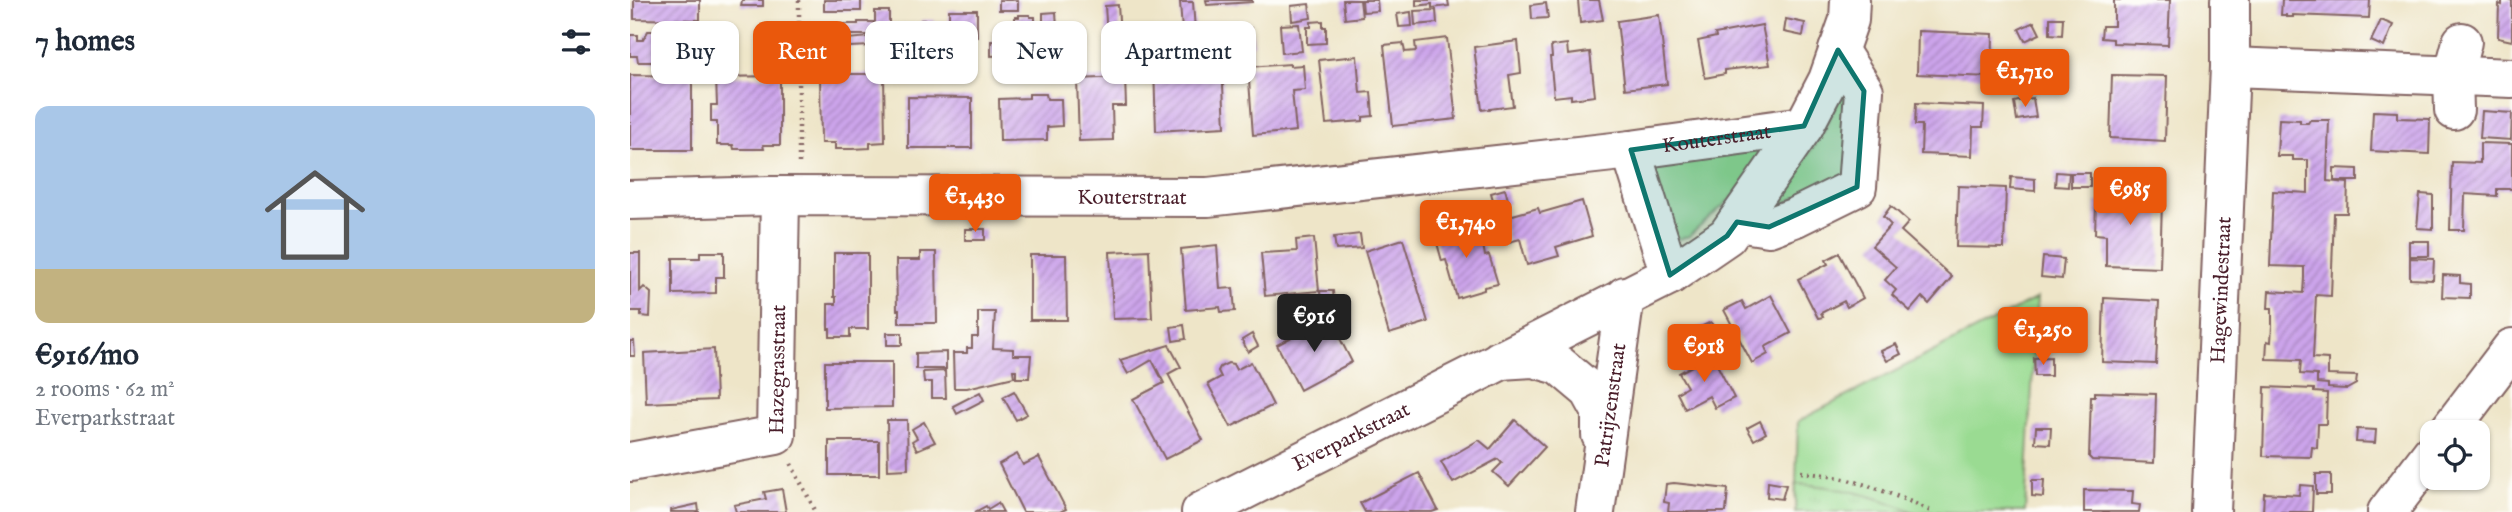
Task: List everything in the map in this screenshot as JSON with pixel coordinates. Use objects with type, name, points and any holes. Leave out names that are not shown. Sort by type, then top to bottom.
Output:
[{"type":"main road","name":"Everparkstraat","points":[[1201,512],[1670,275],[1727,236],[1804,126],[1828,80],[1849,20],[1850,0]]},
{"type":"main road","name":"Hagewindestraat","points":[[2211,512],[2230,67],[2230,0]]},
{"type":"main road","points":[[1737,222],[1769,227],[1857,187],[1864,91],[1838,50]]},
{"type":"main road","points":[[2230,67],[2512,78]]},
{"type":"main road","name":"Kouterstraat","points":[[630,200],[790,197],[1208,197],[1631,150],[1804,126]]},
{"type":"main road","name":"Kouterstraat","points":[[1631,150],[1670,275]]},
{"type":"main road","name":"Hazegrasstraat","points":[[630,462],[776,435],[790,197]]},
{"type":"main road","name":"Patrijzenstraat","points":[[1595,512],[1625,296]]},
{"type":"main road","points":[[2457,420],[2512,348]]},
{"type":"main road","name":"Everparkstraat","points":[[1498,360],[1533,358],[1559,365],[1590,391],[1601,411],[1602,455]]},
{"type":"main road","points":[[2387,512],[2420,469]]},
{"type":"path","points":[[790,197],[799,0]]},
{"type":"path","points":[[776,435],[816,512]]},
{"type":"path","points":[[1801,471],[1830,474],[1866,484],[1933,512]]},
{"type":"highlighted area","points":[[1838,50],[1864,91],[1857,187],[1769,227],[1737,222],[1727,236],[1670,275],[1631,150],[1804,126]]},
{"type":"green space","points":[[1847,81],[1849,174],[1762,213],[1780,195],[1824,131]]},
{"type":"green space","points":[[1756,147],[1765,152],[1742,189],[1689,236],[1679,239],[1667,233],[1651,166]]},
{"type":"green space","points":[[2037,298],[2025,512],[1795,512],[1798,421]]},
{"type":"green space","points":[[1796,484],[1856,493],[1914,512],[1795,512]]},
{"type":"building","points":[[634,0],[700,0],[700,20],[634,19]]},
{"type":"building","points":[[742,0],[763,0],[763,6],[741,6]]},
{"type":"building","points":[[824,0],[861,0],[861,11],[824,11]]},
{"type":"building","points":[[999,0],[1018,0],[1018,10],[999,10]]},
{"type":"building","points":[[1206,0],[1252,0],[1252,2],[1207,5]]},
{"type":"building","points":[[1343,0],[1360,0],[1362,17],[1345,19]]},
{"type":"building","points":[[1362,0],[1377,0],[1378,11],[1363,12]]},
{"type":"building","points":[[1416,0],[1448,0],[1449,6],[1416,6]]},
{"type":"building","points":[[1578,0],[1599,0],[1603,20],[1580,23]]},
{"type":"building","points":[[2114,0],[2170,0],[2168,45],[2113,43],[2113,39],[2101,38],[2102,26],[2114,26]]},
{"type":"building","points":[[2282,0],[2370,0],[2369,18],[2286,17],[2281,15]]},
{"type":"building","points":[[2502,0],[2512,0],[2512,41],[2498,38],[2499,4],[2502,5]]},
{"type":"building","points":[[1180,2],[1193,2],[1194,21],[1181,21]]},
{"type":"building","points":[[1546,3],[1548,18],[1532,19],[1531,5]]},
{"type":"building","points":[[1309,4],[1311,18],[1292,21],[1291,6]]},
{"type":"building","points":[[1118,5],[1119,21],[1106,21],[1105,6]]},
{"type":"building","points":[[949,10],[977,10],[977,21],[949,21]]},
{"type":"building","points":[[1436,10],[1437,23],[1415,25],[1414,11]]},
{"type":"building","points":[[875,11],[889,11],[889,21],[875,21]]},
{"type":"building","points":[[1056,12],[1057,21],[1043,21],[1043,13]]},
{"type":"building","points":[[1411,12],[1412,26],[1399,27],[1397,14]]},
{"type":"building","points":[[1030,15],[1035,17],[1035,21],[1015,21],[1015,17]]},
{"type":"building","points":[[1659,15],[1667,84],[1625,89],[1617,21]]},
{"type":"building","points":[[2050,18],[2063,18],[2062,35],[2050,34]]},
{"type":"building","points":[[1786,19],[1805,23],[1803,36],[1784,32]]},
{"type":"building","points":[[2381,20],[2393,25],[2384,47],[2371,41]]},
{"type":"building","points":[[1323,21],[1323,27],[1326,27],[1326,43],[1307,44],[1307,27],[1311,27],[1311,22]]},
{"type":"building","points":[[865,22],[865,35],[851,35],[851,24]]},
{"type":"building","points":[[2034,22],[2040,34],[2025,41],[2019,29]]},
{"type":"building","points":[[1299,24],[1302,51],[1282,53],[1280,25]]},
{"type":"building","points":[[1762,25],[1770,65],[1725,70],[1725,74],[1705,78],[1698,41],[1716,37],[1715,34]]},
{"type":"building","points":[[648,31],[651,31],[651,62],[638,62],[637,56],[630,56],[630,35],[638,35],[638,40],[643,40]]},
{"type":"building","points":[[1918,31],[1993,34],[1992,77],[1917,74]]},
{"type":"building","points":[[865,38],[865,46],[851,47],[851,39]]},
{"type":"building","points":[[1447,38],[1456,119],[1393,126],[1384,45],[1403,43],[1405,52],[1416,51],[1415,42]]},
{"type":"building","points":[[1518,41],[1521,73],[1509,75],[1513,106],[1482,110],[1474,47]]},
{"type":"building","points":[[1567,44],[1568,55],[1590,52],[1595,96],[1571,99],[1571,95],[1554,97],[1551,46]]},
{"type":"building","points":[[1357,56],[1360,93],[1371,92],[1373,116],[1363,117],[1363,121],[1326,124],[1319,60]]},
{"type":"building","points":[[2057,57],[2059,87],[2049,88],[2048,58]]},
{"type":"building","points":[[1303,65],[1305,90],[1292,91],[1296,131],[1253,135],[1249,84],[1256,84],[1256,66]]},
{"type":"building","points":[[851,74],[865,74],[865,84],[884,84],[885,142],[870,143],[870,148],[852,149],[835,149],[835,143],[821,143],[820,84],[851,84]]},
{"type":"building","points":[[630,75],[651,75],[651,84],[692,84],[692,150],[630,150]]},
{"type":"building","points":[[2112,75],[2167,76],[2165,141],[2110,138]]},
{"type":"building","points":[[753,76],[753,84],[780,84],[780,145],[763,145],[764,149],[734,149],[733,145],[717,145],[717,122],[711,122],[711,105],[717,105],[716,84],[739,84],[739,77]]},
{"type":"building","points":[[1101,78],[1101,84],[1125,84],[1126,106],[1112,106],[1113,140],[1079,141],[1077,84],[1087,84],[1087,79]]},
{"type":"building","points":[[1155,84],[1223,84],[1225,127],[1156,131]]},
{"type":"building","points":[[1029,94],[1046,94],[1047,99],[1061,99],[1062,126],[1047,127],[1047,140],[1000,141],[999,99],[1029,98]]},
{"type":"building","points":[[908,97],[972,98],[972,148],[908,148]]},
{"type":"building","points":[[2033,98],[2036,117],[2017,120],[2014,102]]},
{"type":"building","points":[[1916,103],[1984,106],[1983,127],[1973,127],[1972,156],[1921,154],[1922,125],[1915,125]]},
{"type":"building","points":[[2373,111],[2397,112],[2397,118],[2430,119],[2429,154],[2371,151]]},
{"type":"building","points":[[2482,111],[2512,113],[2511,140],[2480,138]]},
{"type":"building","points":[[2279,119],[2300,120],[2300,123],[2329,120],[2327,181],[2348,183],[2347,213],[2334,213],[2331,296],[2316,295],[2313,358],[2328,359],[2328,375],[2357,376],[2356,384],[2347,389],[2328,388],[2328,384],[2317,383],[2317,375],[2300,374],[2301,360],[2266,359],[2267,341],[2271,342],[2272,325],[2272,308],[2268,308],[2269,291],[2303,293],[2304,278],[2304,267],[2270,266],[2273,191],[2308,193],[2308,160],[2277,156]]},
{"type":"building","points":[[2480,143],[2512,144],[2512,189],[2497,189],[2497,196],[2465,194],[2464,230],[2450,230],[2452,162],[2480,163]]},
{"type":"building","points":[[2334,168],[2358,169],[2358,181],[2334,181]]},
{"type":"building","points":[[2056,172],[2069,173],[2068,187],[2055,186]]},
{"type":"building","points":[[2071,173],[2090,173],[2090,187],[2071,187]]},
{"type":"building","points":[[2011,177],[2035,179],[2035,191],[2010,189]]},
{"type":"building","points":[[2106,185],[2146,187],[2145,201],[2162,202],[2160,268],[2106,266],[2106,235],[2095,234],[2096,202],[2106,202]]},
{"type":"building","points":[[1958,186],[2006,188],[2004,248],[1956,247]]},
{"type":"building","points":[[1505,189],[1509,203],[1495,207],[1491,193]]},
{"type":"building","points":[[2420,194],[2433,195],[2433,229],[2417,228]]},
{"type":"building","points":[[1582,201],[1592,236],[1556,247],[1559,256],[1527,265],[1520,239],[1509,242],[1502,218],[1538,208],[1540,213]]},
{"type":"building","points":[[1891,206],[1909,222],[1901,231],[1952,277],[1929,304],[1922,297],[1910,311],[1892,295],[1896,290],[1885,280],[1896,267],[1872,246],[1891,225],[1883,217]]},
{"type":"building","points":[[1473,223],[1485,256],[1489,255],[1498,284],[1457,298],[1446,260],[1442,261],[1434,232]]},
{"type":"building","points":[[965,229],[985,229],[985,240],[965,240]]},
{"type":"building","points":[[1360,234],[1362,248],[1336,250],[1334,237]]},
{"type":"building","points":[[1314,238],[1319,291],[1265,296],[1261,253],[1297,251],[1296,240]]},
{"type":"building","points":[[1403,239],[1428,322],[1389,334],[1365,251]]},
{"type":"building","points":[[2409,241],[2429,241],[2429,256],[2409,256]]},
{"type":"building","points":[[1217,245],[1220,289],[1233,288],[1235,311],[1221,312],[1220,307],[1186,310],[1181,249]]},
{"type":"building","points":[[1149,250],[1152,318],[1113,319],[1110,252]]},
{"type":"building","points":[[700,252],[724,252],[724,277],[716,277],[716,293],[673,294],[673,258],[700,258]]},
{"type":"building","points":[[920,252],[936,252],[937,323],[899,323],[896,260],[920,260]]},
{"type":"building","points":[[630,253],[640,253],[640,291],[644,287],[651,293],[650,317],[641,316],[641,311],[630,311]]},
{"type":"building","points":[[834,253],[868,253],[868,329],[850,329],[850,337],[830,337],[828,329],[828,304],[836,304]]},
{"type":"building","points":[[1839,253],[1863,298],[1847,307],[1844,301],[1821,313],[1823,317],[1818,318],[1798,279],[1828,264],[1826,260]]},
{"type":"building","points":[[1030,255],[1066,255],[1067,320],[1030,320]]},
{"type":"building","points":[[2043,257],[2064,259],[2062,279],[2041,277]]},
{"type":"building","points":[[2410,258],[2434,259],[2433,280],[2410,279]]},
{"type":"building","points":[[2443,275],[2460,276],[2460,283],[2470,284],[2470,298],[2442,297]]},
{"type":"building","points":[[1320,291],[1333,291],[1334,303],[1321,304]]},
{"type":"building","points":[[1771,295],[1791,333],[1765,347],[1768,354],[1752,363],[1724,310],[1742,301],[1746,309]]},
{"type":"building","points":[[2104,298],[2159,301],[2156,364],[2102,362]]},
{"type":"building","points":[[2054,309],[2058,323],[2044,327],[2041,313]]},
{"type":"building","points":[[978,312],[995,312],[993,348],[1013,349],[1013,355],[1031,355],[1029,378],[1016,378],[1016,370],[1013,370],[1014,377],[967,388],[954,388],[953,353],[967,353],[967,348],[972,348],[972,337],[978,337]]},
{"type":"building","points":[[1329,317],[1352,362],[1300,390],[1277,345]]},
{"type":"building","points":[[1711,322],[1721,342],[1687,359],[1676,338]]},
{"type":"building","points":[[1184,325],[1186,339],[1173,341],[1171,327]]},
{"type":"building","points":[[887,333],[902,333],[902,345],[887,345]]},
{"type":"building","points":[[1252,334],[1258,346],[1248,352],[1242,340]]},
{"type":"building","points":[[630,341],[634,341],[635,356],[630,356]]},
{"type":"building","points":[[1896,344],[1901,354],[1887,361],[1881,351]]},
{"type":"building","points":[[1169,345],[1181,367],[1168,374],[1203,440],[1165,459],[1133,399],[1164,383],[1152,360],[1128,374],[1120,360]]},
{"type":"building","points":[[714,349],[716,400],[646,403],[644,353]]},
{"type":"building","points":[[946,352],[946,369],[916,369],[916,353]]},
{"type":"building","points":[[1712,355],[1734,398],[1715,408],[1709,396],[1685,409],[1677,393],[1687,387],[1679,373]]},
{"type":"building","points":[[2051,357],[2051,376],[2035,376],[2034,358]]},
{"type":"building","points":[[825,362],[892,362],[892,407],[825,408]]},
{"type":"building","points":[[1251,362],[1273,405],[1231,427],[1208,384],[1221,377],[1218,371],[1220,367],[1228,363],[1233,364],[1236,370]]},
{"type":"building","points":[[945,371],[946,398],[932,398],[932,382],[924,382],[923,372]]},
{"type":"building","points":[[2265,387],[2314,389],[2314,392],[2327,393],[2326,424],[2318,424],[2317,448],[2312,447],[2311,457],[2263,456]]},
{"type":"building","points":[[1014,391],[1027,414],[1016,420],[1003,397]]},
{"type":"building","points":[[980,392],[984,400],[957,414],[953,406]]},
{"type":"building","points":[[2095,392],[2156,394],[2154,463],[2092,460],[2089,457],[2091,396],[2095,396]]},
{"type":"building","points":[[887,420],[907,420],[908,469],[888,470]]},
{"type":"building","points":[[1515,420],[1545,447],[1509,486],[1493,472],[1502,463],[1498,459],[1453,483],[1441,462],[1479,440],[1490,449]]},
{"type":"building","points":[[1760,421],[1766,433],[1754,440],[1747,428]]},
{"type":"building","points":[[924,422],[935,442],[917,450],[912,441],[917,438],[912,429]]},
{"type":"building","points":[[2036,427],[2051,427],[2050,444],[2035,443]]},
{"type":"building","points":[[2357,429],[2376,430],[2375,443],[2356,442]]},
{"type":"building","points":[[829,441],[879,441],[879,475],[829,475]]},
{"type":"building","points":[[1017,454],[1023,465],[1039,457],[1066,509],[1060,512],[1023,512],[999,464]]},
{"type":"building","points":[[1419,473],[1438,510],[1365,512],[1360,503]]},
{"type":"building","points":[[2316,474],[2331,474],[2331,494],[2316,494]]},
{"type":"building","points":[[2032,480],[2044,480],[2043,497],[2032,496]]},
{"type":"building","points":[[1768,482],[1786,485],[1782,499],[1767,497]]},
{"type":"building","points":[[1666,484],[1728,489],[1726,512],[1668,512],[1669,503],[1664,502]]},
{"type":"building","points":[[2300,485],[2313,486],[2312,512],[2263,512],[2264,493],[2299,495]]},
{"type":"building","points":[[782,489],[786,512],[736,512],[734,505],[766,499],[764,492]]},
{"type":"building","points":[[2084,490],[2133,491],[2132,504],[2140,505],[2139,512],[2084,512]]},
{"type":"building","points":[[998,503],[1003,512],[975,512],[986,506],[988,509]]},
{"type":"building","points":[[698,504],[699,512],[671,512],[671,510]]}]
